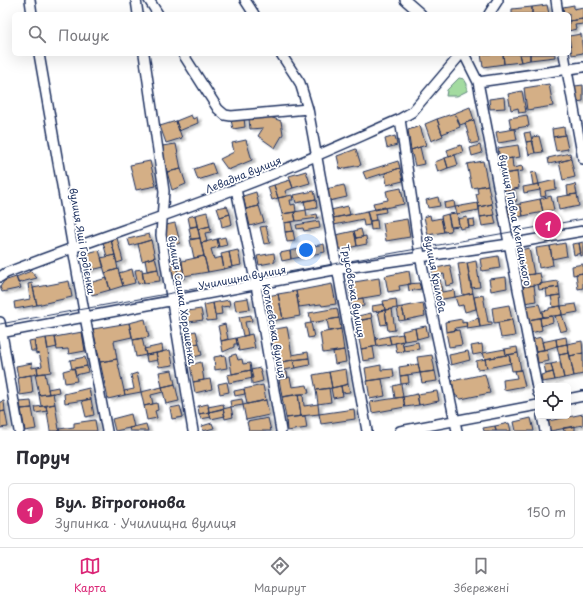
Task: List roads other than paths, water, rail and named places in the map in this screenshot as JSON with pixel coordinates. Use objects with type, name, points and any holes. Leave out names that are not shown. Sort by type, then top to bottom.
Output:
[{"type":"street","points":[[30,0],[32,12]]},
{"type":"street","points":[[136,0],[138,12]]},
{"type":"street","points":[[149,0],[157,12]]},
{"type":"street","points":[[245,0],[253,12]]},
{"type":"street","points":[[405,0],[419,12]]},
{"type":"street","points":[[490,12],[498,0]]},
{"type":"street","points":[[556,0],[558,12]]},
{"type":"street","name":"вулиця Яші Гордієнка","points":[[39,56],[72,246],[107,431]]},
{"type":"street","name":"вулиця Сашка Хорошенка","points":[[144,56],[164,191],[162,236],[193,431]]},
{"type":"street","points":[[184,56],[218,109],[225,115],[238,116],[308,109]]},
{"type":"street","name":"Трусовська вулиця","points":[[282,56],[300,83],[308,109],[339,269],[367,431]]},
{"type":"street","name":"Левадна вулиця","points":[[3,275],[72,246],[163,216],[236,189],[317,156],[400,119],[412,112],[459,56]]},
{"type":"street","name":"вулиця Павла Клепацького","points":[[465,56],[478,82],[536,383]]},
{"type":"street","points":[[564,56],[583,159]]},
{"type":"street","points":[[478,82],[583,67]]},
{"type":"street","name":"вулиця Крилова","points":[[400,119],[420,256],[456,431]]},
{"type":"street","name":"Котлєєвська вулиця","points":[[236,189],[256,285],[281,431]]},
{"type":"street","name":"Училищна вулиця","points":[[1,333],[339,269],[509,244],[583,231]]},
{"type":"street","points":[[0,322],[19,431]]},
{"type":"street","points":[[571,398],[583,396]]},
{"type":"street","points":[[400,431],[535,406]]},
{"type":"street","points":[[543,419],[545,431]]},
{"type":"tram line","points":[[0,324],[583,219]]},
{"type":"place","name":"Вул. Вітрогонова","points":[[548,225]]}]
